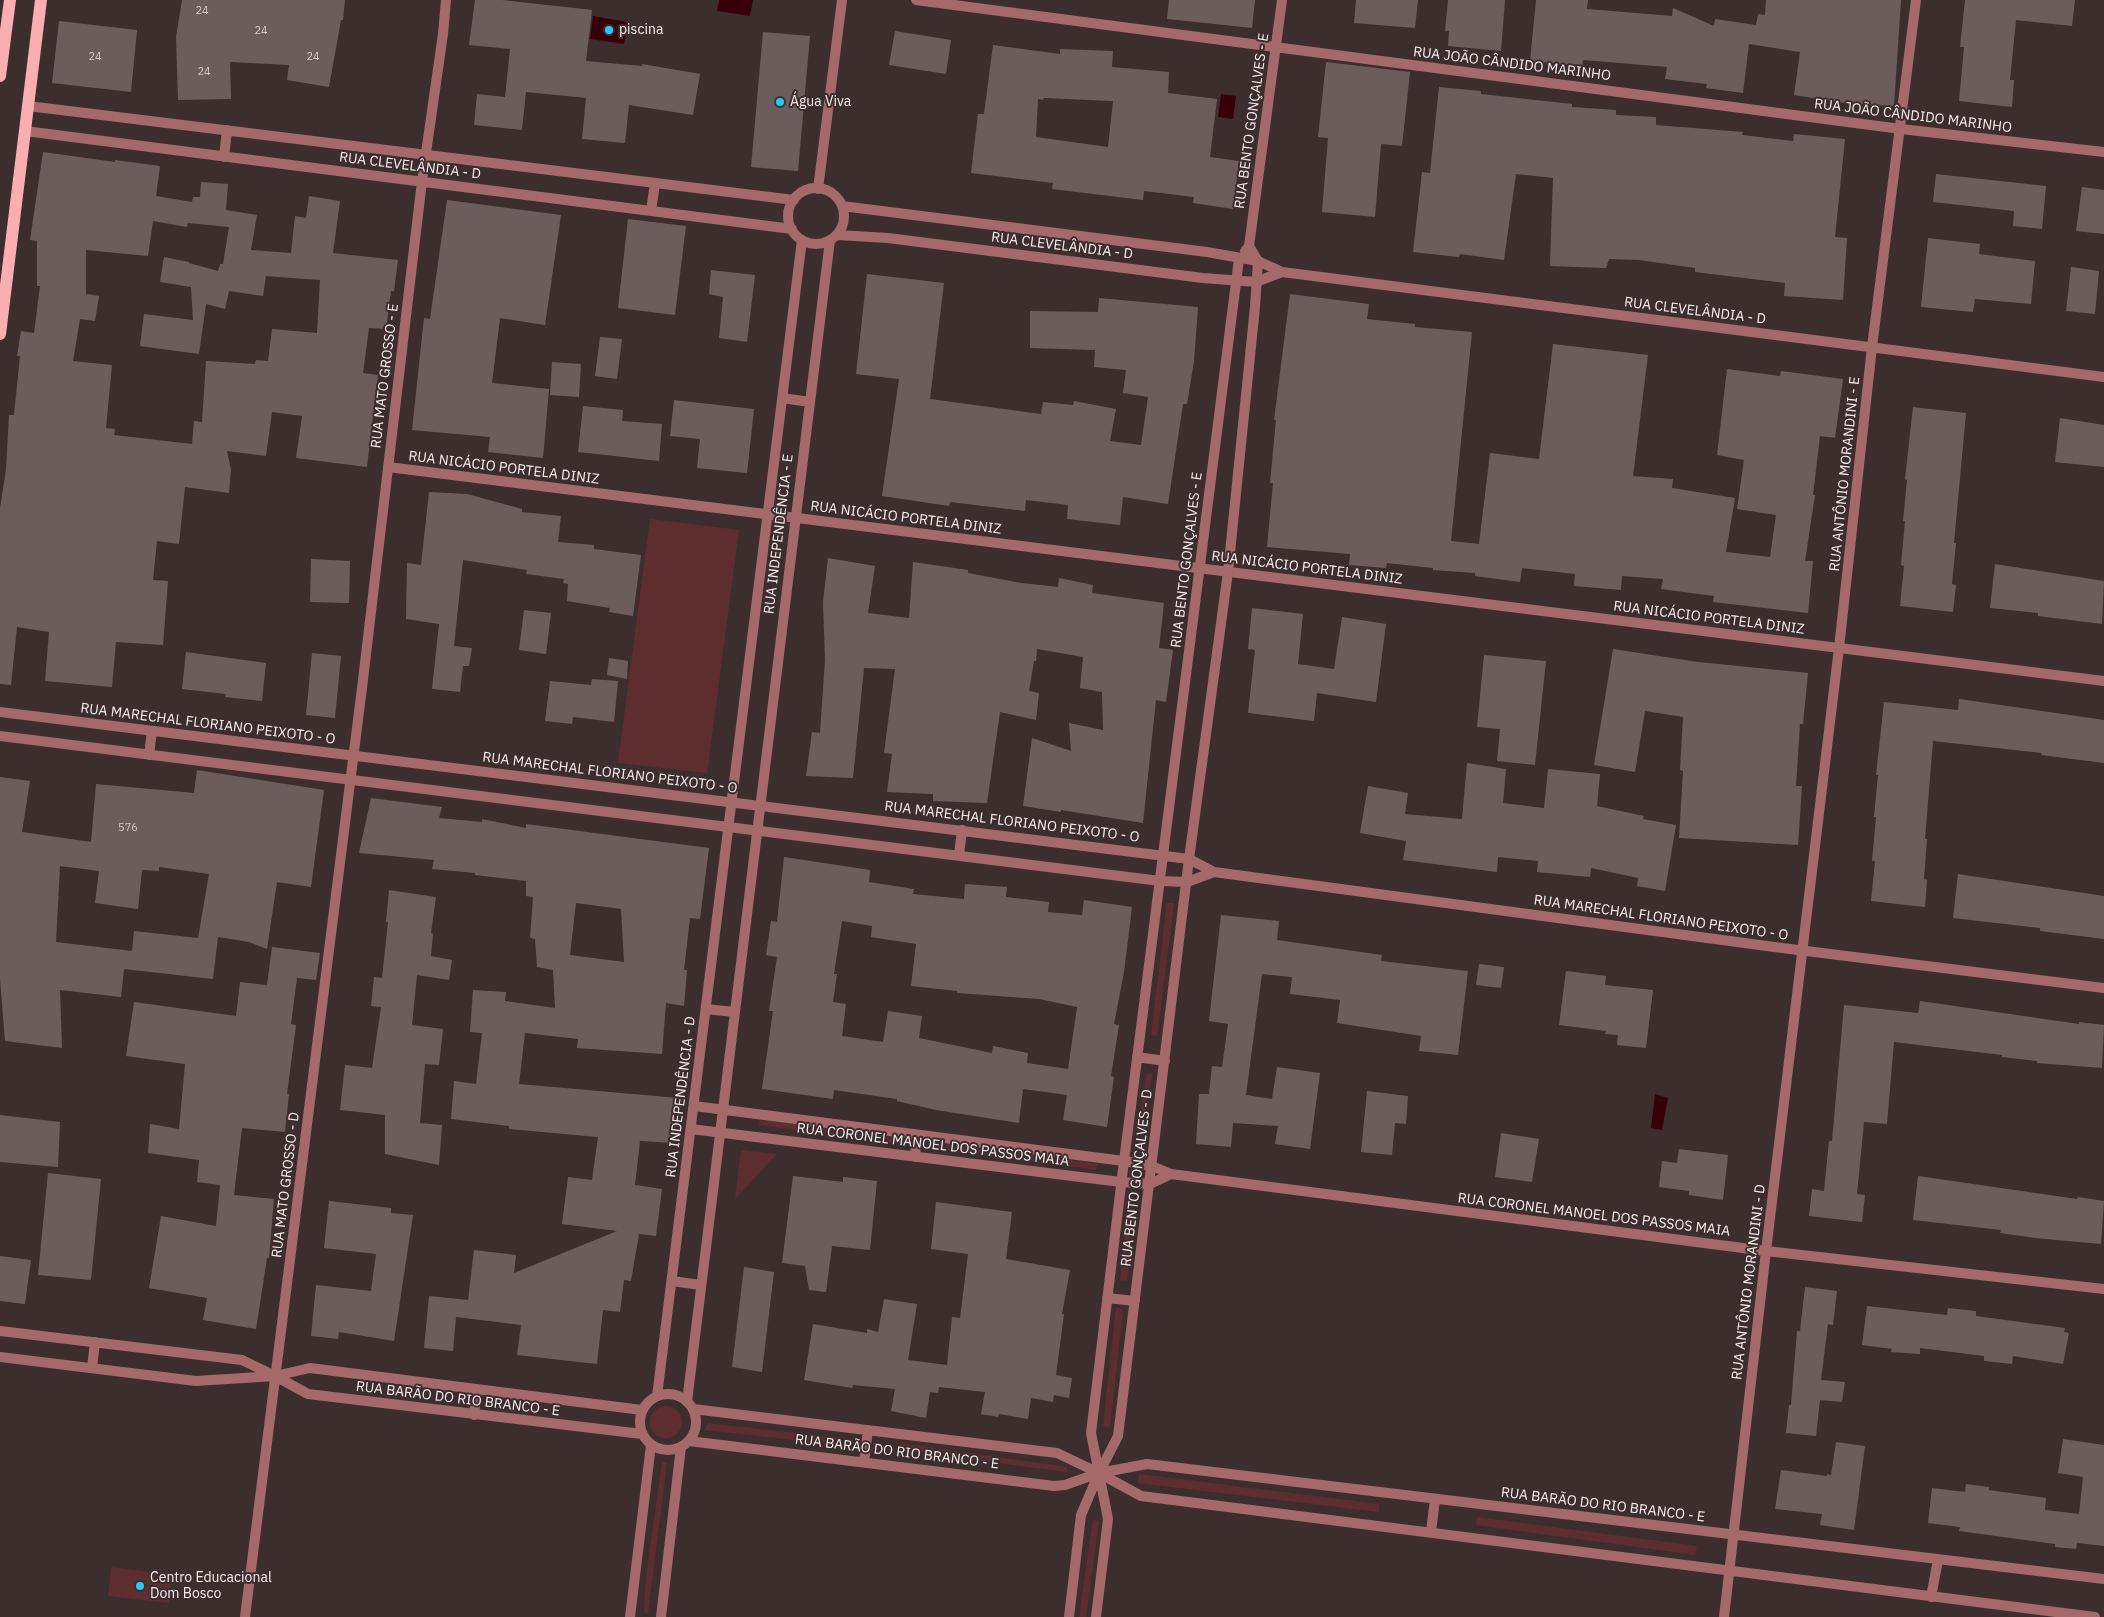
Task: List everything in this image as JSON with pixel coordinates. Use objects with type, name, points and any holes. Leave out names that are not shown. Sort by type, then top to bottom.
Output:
[{"type":"main road","points":[[0,76],[10,0]]},
{"type":"main road","points":[[0,334],[41,0]]},
{"type":"street","name":"RUA MATO GROSSO - E","points":[[353,756],[425,155],[443,34],[446,0]]},
{"type":"street","points":[[818,189],[842,0]]},
{"type":"street","name":"RUA JOÃO CÂNDIDO MARINHO","points":[[916,0],[1901,129],[2104,152]]},
{"type":"street","name":"RUA BENTO GONÇALVES - E","points":[[1160,881],[1236,280],[1239,259],[1248,246],[1282,0]]},
{"type":"street","name":"RUA ANTÔNIO MORANDINI - E","points":[[1802,951],[1839,648],[1872,347],[1916,0]]},
{"type":"street","name":"RUA CLEVELÂNDIA - D","points":[[28,106],[794,200]]},
{"type":"street","points":[[224,157],[227,130]]},
{"type":"street","name":"RUA CLEVELÂNDIA - D","points":[[25,131],[792,229]]},
{"type":"street","points":[[651,211],[655,183]]},
{"type":"street","points":[[818,189],[830,192],[842,206],[844,221],[834,238],[813,244],[802,240],[792,229],[789,214],[794,200],[805,191],[818,189]]},
{"type":"street","name":"RUA CLEVELÂNDIA - D","points":[[842,206],[1206,252],[1258,261],[1282,272],[2104,377]]},
{"type":"street","name":"RUA CLEVELÂNDIA - D","points":[[834,238],[888,238],[1193,277],[1256,282],[1282,272]]},
{"type":"street","name":"RUA INDEPENDÊNCIA - E","points":[[756,830],[810,402],[834,238]]},
{"type":"street","name":"RUA INDEPENDÊNCIA - E","points":[[731,802],[802,240]]},
{"type":"street","points":[[1187,882],[1228,572],[1256,282],[1258,261],[1248,246]]},
{"type":"street","points":[[782,398],[810,402]]},
{"type":"street","name":"RUA NICÁCIO PORTELA DINIZ","points":[[388,467],[2104,681]]},
{"type":"street","name":"RUA MARECHAL FLORIANO PEIXOTO - O","points":[[0,712],[1164,855],[1189,859],[1214,872],[1802,951],[2104,988]]},
{"type":"street","points":[[149,755],[152,731]]},
{"type":"street","name":"RUA MARECHAL FLORIANO PEIXOTO - O","points":[[0,736],[1160,881],[1187,882],[1214,872]]},
{"type":"street","name":"RUA MATO GROSSO - D","points":[[245,1617],[353,756]]},
{"type":"street","name":"RUA INDEPENDÊNCIA - D","points":[[657,1396],[731,802]]},
{"type":"street","points":[[660,1617],[685,1444],[695,1429],[690,1405],[701,1285],[756,830]]},
{"type":"street","points":[[958,855],[962,830]]},
{"type":"street","name":"RUA BENTO GONÇALVES - D","points":[[1096,1617],[1108,1519],[1091,1433],[1160,881]]},
{"type":"street","name":"RUA BENTO GONÇALVES - D","points":[[1069,1617],[1081,1515],[1118,1436],[1187,882]]},
{"type":"street","name":"RUA ANTÔNIO MORANDINI - D","points":[[1724,1617],[1802,951]]},
{"type":"street","points":[[706,1009],[734,1012]]},
{"type":"street","points":[[1137,1057],[1165,1061]]},
{"type":"street","name":"RUA CORONEL MANOEL DOS PASSOS MAIA","points":[[694,1106],[1124,1161],[1152,1166],[1170,1174],[1766,1251],[2104,1289]]},
{"type":"street","name":"RUA CORONEL MANOEL DOS PASSOS MAIA","points":[[691,1129],[1150,1184]]},
{"type":"street","points":[[915,1157],[918,1135]]},
{"type":"street","points":[[1150,1184],[1170,1174]]},
{"type":"street","points":[[672,1281],[701,1285]]},
{"type":"street","points":[[1108,1298],[1135,1300]]},
{"type":"street","name":"RUA BARÃO DO RIO BRANCO - E","points":[[0,1331],[242,1360],[308,1394],[642,1434]]},
{"type":"street","points":[[92,1368],[95,1342]]},
{"type":"street","name":"RUA BARÃO DO RIO BRANCO - E","points":[[0,1357],[196,1381],[276,1376],[310,1368],[642,1410]]},
{"type":"street","points":[[474,1415],[477,1389]]},
{"type":"street","points":[[685,1444],[666,1450],[651,1445],[642,1434],[640,1420],[642,1410],[648,1402],[657,1396],[670,1394],[690,1405]]},
{"type":"street","name":"RUA BARÃO DO RIO BRANCO - E","points":[[690,1405],[868,1430],[1057,1453],[1141,1496],[2095,1617]]},
{"type":"street","points":[[864,1462],[868,1430]]},
{"type":"street","name":"RUA BARÃO DO RIO BRANCO - E","points":[[685,1444],[864,1462],[1054,1486],[1065,1485],[1099,1474],[1147,1464],[2104,1579]]},
{"type":"street","points":[[630,1617],[651,1445]]},
{"type":"street","points":[[1431,1532],[1435,1499]]},
{"type":"street","points":[[1932,1597],[1938,1560]]},
{"type":"shaded area","points":[[719,0],[753,0],[750,16],[717,11]]},
{"type":"shaded area","name":"piscina","points":[[593,16],[628,22],[624,44],[590,39]]},
{"type":"shaded area","points":[[1221,94],[1236,96],[1233,119],[1218,117]]},
{"type":"shaded area","points":[[650,519],[739,530],[707,773],[618,763]]},
{"type":"shaded area","points":[[1167,903],[1174,903],[1157,1036],[1151,1035]]},
{"type":"shaded area","points":[[1147,1073],[1152,1074],[1142,1133],[1137,1132]]},
{"type":"shaded area","points":[[1655,1094],[1668,1098],[1662,1130],[1651,1128]]},
{"type":"shaded area","points":[[760,1119],[905,1140],[904,1146],[759,1125]]},
{"type":"shaded area","points":[[946,1144],[1097,1164],[1096,1170],[945,1149]]},
{"type":"shaded area","points":[[741,1150],[777,1154],[735,1199]]},
{"type":"shaded area","points":[[1128,1205],[1135,1206],[1127,1281],[1120,1280]]},
{"type":"shaded area","points":[[1116,1308],[1123,1309],[1110,1427],[1103,1426]]},
{"type":"shaded area","points":[[666,1406],[672,1407],[677,1411],[681,1416],[681,1428],[677,1433],[672,1437],[666,1438],[660,1437],[655,1433],[651,1428],[650,1422],[651,1416],[655,1411],[660,1407]]},
{"type":"shaded area","points":[[708,1423],[841,1438],[839,1445],[705,1430]]},
{"type":"shaded area","points":[[900,1443],[1067,1467],[1067,1472],[898,1450]]},
{"type":"shaded area","points":[[662,1462],[667,1462],[648,1613],[645,1613],[646,1578]]},
{"type":"shaded area","points":[[1139,1474],[1379,1504],[1379,1512],[1138,1483]]},
{"type":"shaded area","points":[[1477,1517],[1697,1546],[1695,1555],[1476,1525]]},
{"type":"shaded area","points":[[1093,1520],[1099,1521],[1086,1617],[1079,1617]]},
{"type":"shaded area","name":"Centro Educacional Dom Bosco","points":[[111,1567],[172,1575],[169,1603],[108,1596]]},
{"type":"building","points":[[182,0],[345,0],[343,20],[341,20],[329,87],[287,80],[289,65],[230,62],[231,99],[178,100],[176,37]]},
{"type":"building","points":[[475,0],[502,0],[592,10],[586,61],[642,66],[642,64],[700,74],[693,115],[629,105],[625,143],[582,139],[586,98],[526,92],[522,130],[474,125],[477,94],[505,97],[510,49],[469,45]]},
{"type":"building","points":[[1169,0],[1255,0],[1252,28],[1167,19]]},
{"type":"building","points":[[1356,0],[1418,0],[1415,28],[1354,23]]},
{"type":"building","points":[[1448,0],[1505,0],[1501,51],[1448,46],[1449,31],[1445,31]]},
{"type":"building","points":[[1536,0],[1588,0],[1587,9],[1672,16],[1673,8],[1714,26],[1715,19],[1756,25],[1758,14],[1765,15],[1766,0],[1901,0],[1894,106],[1844,103],[1794,95],[1800,52],[1749,44],[1743,93],[1706,88],[1707,84],[1665,79],[1667,67],[1583,60],[1582,66],[1530,61]]},
{"type":"building","points":[[1965,0],[2075,0],[2072,26],[2016,20],[2010,80],[2014,80],[2012,107],[1959,101],[1964,47],[1960,47]]},
{"type":"building","points":[[59,21],[137,30],[131,92],[52,83]]},
{"type":"building","points":[[895,31],[951,40],[946,74],[889,65]]},
{"type":"building","name":"Água Viva","points":[[763,32],[810,36],[798,171],[751,167]]},
{"type":"building","points":[[993,45],[1060,54],[1060,49],[1113,51],[1112,67],[1169,72],[1168,93],[1217,99],[1210,157],[1239,161],[1233,209],[1193,203],[1194,197],[1144,191],[1143,200],[1052,189],[1053,183],[971,173],[978,114],[984,114]],"holes":[[[1038,99],[1113,101],[1108,147],[1036,137]]]},
{"type":"building","points":[[1326,62],[1410,72],[1402,146],[1381,144],[1375,217],[1322,212],[1328,138],[1318,137]]},
{"type":"building","points":[[1439,87],[1481,91],[1481,94],[1572,104],[1572,107],[1616,110],[1616,115],[1656,117],[1656,125],[1743,132],[1742,135],[1793,141],[1794,134],[1845,139],[1835,237],[1847,238],[1843,300],[1784,296],[1785,283],[1695,272],[1695,268],[1639,260],[1609,259],[1606,268],[1550,266],[1553,178],[1516,174],[1504,260],[1460,254],[1459,257],[1413,252],[1422,172],[1430,173]]},
{"type":"building","points":[[43,152],[160,166],[156,196],[192,202],[193,197],[200,197],[201,182],[228,184],[226,210],[257,215],[251,250],[291,253],[295,216],[306,218],[309,196],[340,201],[333,253],[398,260],[394,291],[391,291],[386,329],[369,328],[363,373],[378,375],[367,467],[296,458],[302,416],[272,412],[266,456],[227,451],[231,470],[229,493],[185,487],[179,544],[157,541],[153,580],[168,581],[163,645],[116,642],[112,687],[45,681],[49,632],[17,627],[11,685],[0,684],[0,508],[6,470],[9,415],[14,415],[20,356],[17,356],[21,331],[34,333],[40,286],[37,286],[37,241],[30,240]],"holes":[[[153,221],[187,227],[188,223],[229,227],[223,264],[220,264],[218,271],[164,257],[160,282],[191,287],[193,320],[144,314],[140,346],[199,354],[206,304],[225,309],[229,291],[263,296],[266,276],[320,280],[317,333],[272,329],[268,361],[256,360],[255,364],[206,361],[202,422],[194,421],[192,444],[114,435],[115,429],[106,428],[112,365],[73,361],[80,319],[95,321],[99,296],[86,294],[86,250],[148,256]]]},
{"type":"building","points":[[1936,174],[2046,186],[2042,229],[2013,226],[2014,211],[1933,202]]},
{"type":"building","points":[[2082,187],[2104,190],[2104,234],[2076,231]]},
{"type":"building","points":[[447,200],[561,215],[545,325],[500,318],[492,383],[549,389],[543,458],[488,452],[490,437],[412,430],[424,318],[430,319]]},
{"type":"building","points":[[628,219],[686,226],[675,315],[618,308]]},
{"type":"building","points":[[1928,238],[1980,244],[1979,254],[2035,261],[2031,304],[1975,299],[1973,312],[1921,307]]},
{"type":"building","points":[[2071,267],[2099,271],[2095,314],[2066,311]]},
{"type":"building","points":[[711,270],[755,275],[747,342],[719,338],[723,297],[709,294]]},
{"type":"building","points":[[867,274],[944,283],[930,399],[1041,414],[1043,402],[1073,405],[1074,401],[1116,409],[1110,441],[1141,445],[1148,397],[1123,393],[1126,370],[1094,367],[1095,350],[1030,348],[1030,311],[1098,312],[1099,298],[1198,307],[1194,361],[1187,404],[1183,404],[1168,504],[1123,497],[1120,525],[1067,519],[1068,505],[1026,500],[1025,511],[950,502],[949,506],[882,496],[899,379],[856,374]]},
{"type":"building","points":[[1290,294],[1369,304],[1367,319],[1415,324],[1415,327],[1472,332],[1451,541],[1479,544],[1490,453],[1539,459],[1553,344],[1648,355],[1633,476],[1673,479],[1672,488],[1735,498],[1726,552],[1770,557],[1776,515],[1737,509],[1744,460],[1717,455],[1727,369],[1780,376],[1781,371],[1843,379],[1835,438],[1820,436],[1813,495],[1815,495],[1805,561],[1813,561],[1808,613],[1713,602],[1714,596],[1661,589],[1663,579],[1622,576],[1621,590],[1574,586],[1575,574],[1522,568],[1520,582],[1475,576],[1475,573],[1433,570],[1433,568],[1387,563],[1386,568],[1349,565],[1350,554],[1267,547],[1273,483],[1270,483],[1276,420],[1274,420]]},
{"type":"building","points":[[600,337],[622,339],[617,379],[595,376]]},
{"type":"building","points":[[552,362],[581,364],[579,397],[550,395]]},
{"type":"building","points":[[674,400],[754,409],[747,473],[697,468],[700,439],[670,436]]},
{"type":"building","points":[[583,406],[623,410],[622,421],[662,424],[659,461],[578,452]]},
{"type":"building","points":[[1913,407],[1966,413],[1954,543],[1956,543],[1952,584],[1956,585],[1953,612],[1900,606],[1904,566],[1901,565],[1907,480],[1905,479]]},
{"type":"building","points":[[2060,418],[2104,425],[2104,467],[2055,462]]},
{"type":"building","points":[[429,492],[467,494],[522,509],[522,512],[561,516],[558,542],[594,545],[594,549],[641,555],[633,616],[609,612],[610,608],[567,601],[568,584],[563,583],[564,579],[526,574],[527,570],[463,560],[454,646],[472,648],[469,666],[463,666],[460,692],[432,689],[439,624],[406,619],[407,563],[421,565]]},
{"type":"building","points":[[828,558],[875,566],[868,613],[909,618],[913,562],[968,570],[968,573],[1021,583],[1058,587],[1059,578],[1093,585],[1092,593],[1164,603],[1159,648],[1173,650],[1166,702],[1156,700],[1143,823],[1023,806],[1032,738],[1071,751],[1069,723],[1103,730],[1102,692],[1080,688],[1083,657],[1037,649],[1029,691],[1039,693],[1036,720],[1000,712],[987,803],[933,801],[933,794],[887,792],[892,754],[884,753],[895,669],[864,668],[853,778],[806,776],[812,732],[820,733],[825,660],[823,602]]},
{"type":"building","points":[[311,559],[350,561],[349,603],[310,602]]},
{"type":"building","points":[[1995,564],[2104,581],[2102,624],[2038,616],[2038,613],[1990,608]]},
{"type":"building","points":[[1252,608],[1303,614],[1298,664],[1334,669],[1342,617],[1386,624],[1376,702],[1317,693],[1314,721],[1248,713],[1255,650],[1248,649]]},
{"type":"building","points":[[524,610],[551,613],[546,654],[519,650]]},
{"type":"building","points":[[1613,649],[1698,662],[1808,673],[1803,724],[1800,724],[1796,786],[1802,786],[1798,845],[1679,838],[1683,771],[1680,770],[1683,717],[1645,711],[1635,772],[1594,765]]},
{"type":"building","points":[[186,652],[266,663],[262,701],[225,697],[226,694],[182,689]]},
{"type":"building","points":[[312,653],[341,656],[335,718],[306,715]]},
{"type":"building","points":[[1484,655],[1546,661],[1535,765],[1497,761],[1500,729],[1477,727]]},
{"type":"building","points":[[609,658],[628,661],[627,679],[607,675]]},
{"type":"building","points":[[592,679],[618,681],[614,722],[573,717],[572,724],[545,721],[550,681],[591,685]]},
{"type":"building","points":[[1959,699],[2104,720],[2104,763],[2041,755],[2042,753],[1933,741],[1925,839],[1927,839],[1924,879],[1927,880],[1925,907],[1871,901],[1875,861],[1872,861],[1878,775],[1876,775],[1884,702],[1958,710]]},
{"type":"building","points":[[1467,763],[1506,769],[1503,803],[1544,808],[1548,769],[1600,774],[1597,806],[1644,816],[1643,819],[1676,825],[1665,891],[1637,886],[1638,878],[1591,868],[1590,877],[1537,872],[1538,861],[1498,857],[1497,872],[1403,860],[1406,841],[1360,833],[1368,786],[1408,793],[1405,814],[1462,819]]},
{"type":"building","points":[[197,770],[324,790],[311,887],[277,882],[267,949],[249,942],[218,937],[213,979],[124,969],[121,997],[60,990],[62,1048],[5,1041],[0,979],[0,777],[30,781],[22,832],[91,842],[96,784],[194,793]],"holes":[[[60,866],[99,871],[95,903],[138,909],[142,870],[159,871],[159,867],[209,874],[198,938],[134,931],[132,951],[56,942]]]},
{"type":"building","points":[[371,798],[442,807],[439,818],[482,822],[482,819],[526,828],[526,824],[709,848],[700,919],[690,918],[684,970],[687,970],[684,1006],[666,1003],[662,1054],[577,1048],[578,1039],[525,1033],[519,1084],[678,1098],[674,1143],[640,1141],[635,1185],[662,1189],[656,1236],[639,1234],[631,1281],[624,1280],[620,1312],[603,1310],[597,1364],[517,1355],[521,1325],[456,1317],[453,1351],[424,1348],[429,1296],[468,1300],[474,1250],[516,1255],[514,1273],[617,1231],[562,1224],[568,1177],[592,1180],[598,1137],[509,1129],[509,1126],[451,1119],[454,1081],[476,1084],[482,1033],[470,1032],[473,990],[506,992],[505,1001],[555,1008],[553,970],[537,967],[535,939],[530,938],[533,897],[526,896],[526,881],[432,869],[434,860],[359,853]],"holes":[[[576,903],[621,909],[624,962],[570,955]]]},
{"type":"building","points":[[784,857],[870,870],[869,882],[914,889],[913,894],[964,899],[965,884],[1007,887],[1006,897],[1049,902],[1048,912],[1082,915],[1084,900],[1132,907],[1124,972],[1114,1024],[1119,1025],[1111,1076],[1114,1077],[1107,1127],[1063,1120],[1067,1095],[1023,1089],[1019,1123],[936,1110],[897,1101],[897,1099],[834,1090],[833,1099],[762,1089],[773,1011],[769,1011],[777,957],[766,955],[771,921],[777,922]],"holes":[[[842,921],[872,926],[871,937],[916,944],[911,986],[957,991],[957,993],[1039,999],[1077,1007],[1068,1069],[1027,1063],[1028,1053],[993,1046],[992,1053],[919,1038],[922,1016],[888,1011],[883,1042],[842,1036],[846,1004],[833,1002],[837,974],[834,974]]]},
{"type":"building","points":[[1958,874],[2104,896],[2104,939],[2040,931],[2040,928],[1953,918]]},
{"type":"building","points":[[389,890],[436,897],[431,933],[433,934],[431,956],[452,960],[449,980],[417,975],[412,1025],[443,1029],[439,1065],[425,1064],[420,1123],[442,1125],[439,1165],[385,1154],[385,1115],[340,1110],[345,1065],[372,1068],[381,1007],[371,1006],[374,977],[382,978],[388,922],[386,922]]},
{"type":"building","points":[[1221,915],[1279,921],[1277,940],[1382,955],[1381,961],[1468,971],[1458,1055],[1419,1051],[1421,1036],[1337,1023],[1340,1000],[1290,994],[1292,977],[1262,974],[1246,1095],[1272,1099],[1277,1067],[1320,1073],[1310,1149],[1275,1144],[1278,1126],[1233,1123],[1231,1147],[1196,1144],[1199,1094],[1209,1094],[1212,1066],[1222,1067],[1228,1024],[1209,1021]]},
{"type":"building","points":[[272,947],[320,953],[316,980],[297,978],[291,1024],[296,1025],[287,1094],[289,1094],[285,1132],[242,1128],[234,1195],[274,1199],[269,1258],[267,1258],[256,1329],[203,1320],[207,1298],[149,1288],[161,1216],[216,1226],[220,1185],[197,1182],[199,1160],[148,1153],[150,1124],[179,1129],[185,1064],[126,1056],[134,1002],[236,1016],[240,982],[267,985]]},
{"type":"building","points":[[1479,964],[1504,967],[1501,988],[1476,985]]},
{"type":"building","points":[[1566,971],[1606,976],[1605,985],[1653,990],[1646,1048],[1617,1045],[1618,1035],[1605,1034],[1606,1031],[1559,1025]]},
{"type":"building","points":[[1920,1001],[2079,1024],[2079,1022],[2104,1025],[2102,1068],[2037,1063],[2037,1061],[2002,1057],[2002,1055],[1894,1042],[1887,1124],[1864,1122],[1857,1194],[1865,1195],[1862,1222],[1809,1216],[1812,1189],[1824,1191],[1829,1141],[1832,1141],[1844,1005],[1918,1013]]},
{"type":"building","points":[[1367,1091],[1408,1096],[1406,1124],[1395,1123],[1392,1155],[1361,1152]]},
{"type":"building","points":[[0,1115],[60,1122],[58,1167],[0,1162]]},
{"type":"building","points":[[1501,1133],[1539,1139],[1532,1182],[1495,1177]]},
{"type":"building","points":[[1679,1149],[1728,1155],[1723,1200],[1689,1195],[1689,1191],[1659,1187],[1662,1161],[1677,1163]]},
{"type":"building","points":[[48,1173],[101,1179],[91,1280],[38,1275]]},
{"type":"building","points":[[793,1176],[843,1182],[843,1177],[877,1181],[870,1250],[832,1246],[826,1292],[809,1290],[805,1266],[782,1263]]},
{"type":"building","points":[[1918,1176],[2077,1199],[2078,1197],[2104,1201],[2101,1244],[2035,1238],[2000,1233],[2001,1230],[1913,1220]]},
{"type":"building","points":[[329,1201],[391,1208],[391,1213],[413,1215],[394,1341],[339,1332],[338,1339],[311,1336],[316,1285],[371,1291],[376,1254],[324,1248]]},
{"type":"building","points":[[936,1202],[1012,1212],[1006,1259],[1070,1270],[1062,1314],[1064,1314],[1056,1375],[1072,1378],[1069,1398],[1054,1395],[1053,1402],[1031,1398],[1028,1419],[999,1414],[998,1417],[981,1414],[985,1392],[939,1387],[938,1393],[930,1392],[926,1418],[891,1411],[895,1389],[853,1385],[852,1388],[804,1380],[813,1324],[867,1333],[867,1329],[878,1332],[884,1299],[917,1304],[908,1360],[947,1365],[952,1317],[960,1318],[968,1254],[931,1249]]},
{"type":"building","points":[[0,1256],[31,1260],[25,1304],[0,1301]]},
{"type":"building","points":[[744,1267],[774,1272],[762,1372],[732,1367]]},
{"type":"building","points":[[1805,1287],[1837,1291],[1833,1325],[1828,1324],[1821,1380],[1845,1382],[1842,1402],[1820,1400],[1816,1436],[1786,1433],[1789,1405],[1791,1405],[1797,1331],[1800,1331]]},
{"type":"building","points":[[1867,1306],[1947,1315],[1948,1308],[1976,1311],[1976,1316],[2065,1328],[2064,1332],[2069,1333],[2063,1364],[2013,1356],[2012,1364],[1984,1361],[1984,1356],[1920,1348],[1920,1354],[1891,1352],[1892,1349],[1862,1345]]},
{"type":"building","points":[[2063,1439],[2104,1445],[2104,1546],[2077,1543],[2076,1549],[2055,1547],[2055,1544],[1959,1531],[1960,1527],[1928,1523],[1932,1488],[1965,1492],[1966,1484],[1989,1487],[1989,1490],[2046,1498],[2045,1510],[2079,1514],[2083,1477],[2058,1473]]},
{"type":"building","points":[[1836,1442],[1865,1446],[1854,1530],[1820,1525],[1822,1514],[1775,1509],[1781,1470],[1831,1475]]},
{"type":"place","name":"piscina","points":[[609,30]]},
{"type":"place","name":"Água Viva","points":[[780,102]]},
{"type":"place","name":"Centro Educacional Dom Bosco","points":[[140,1586]]}]
